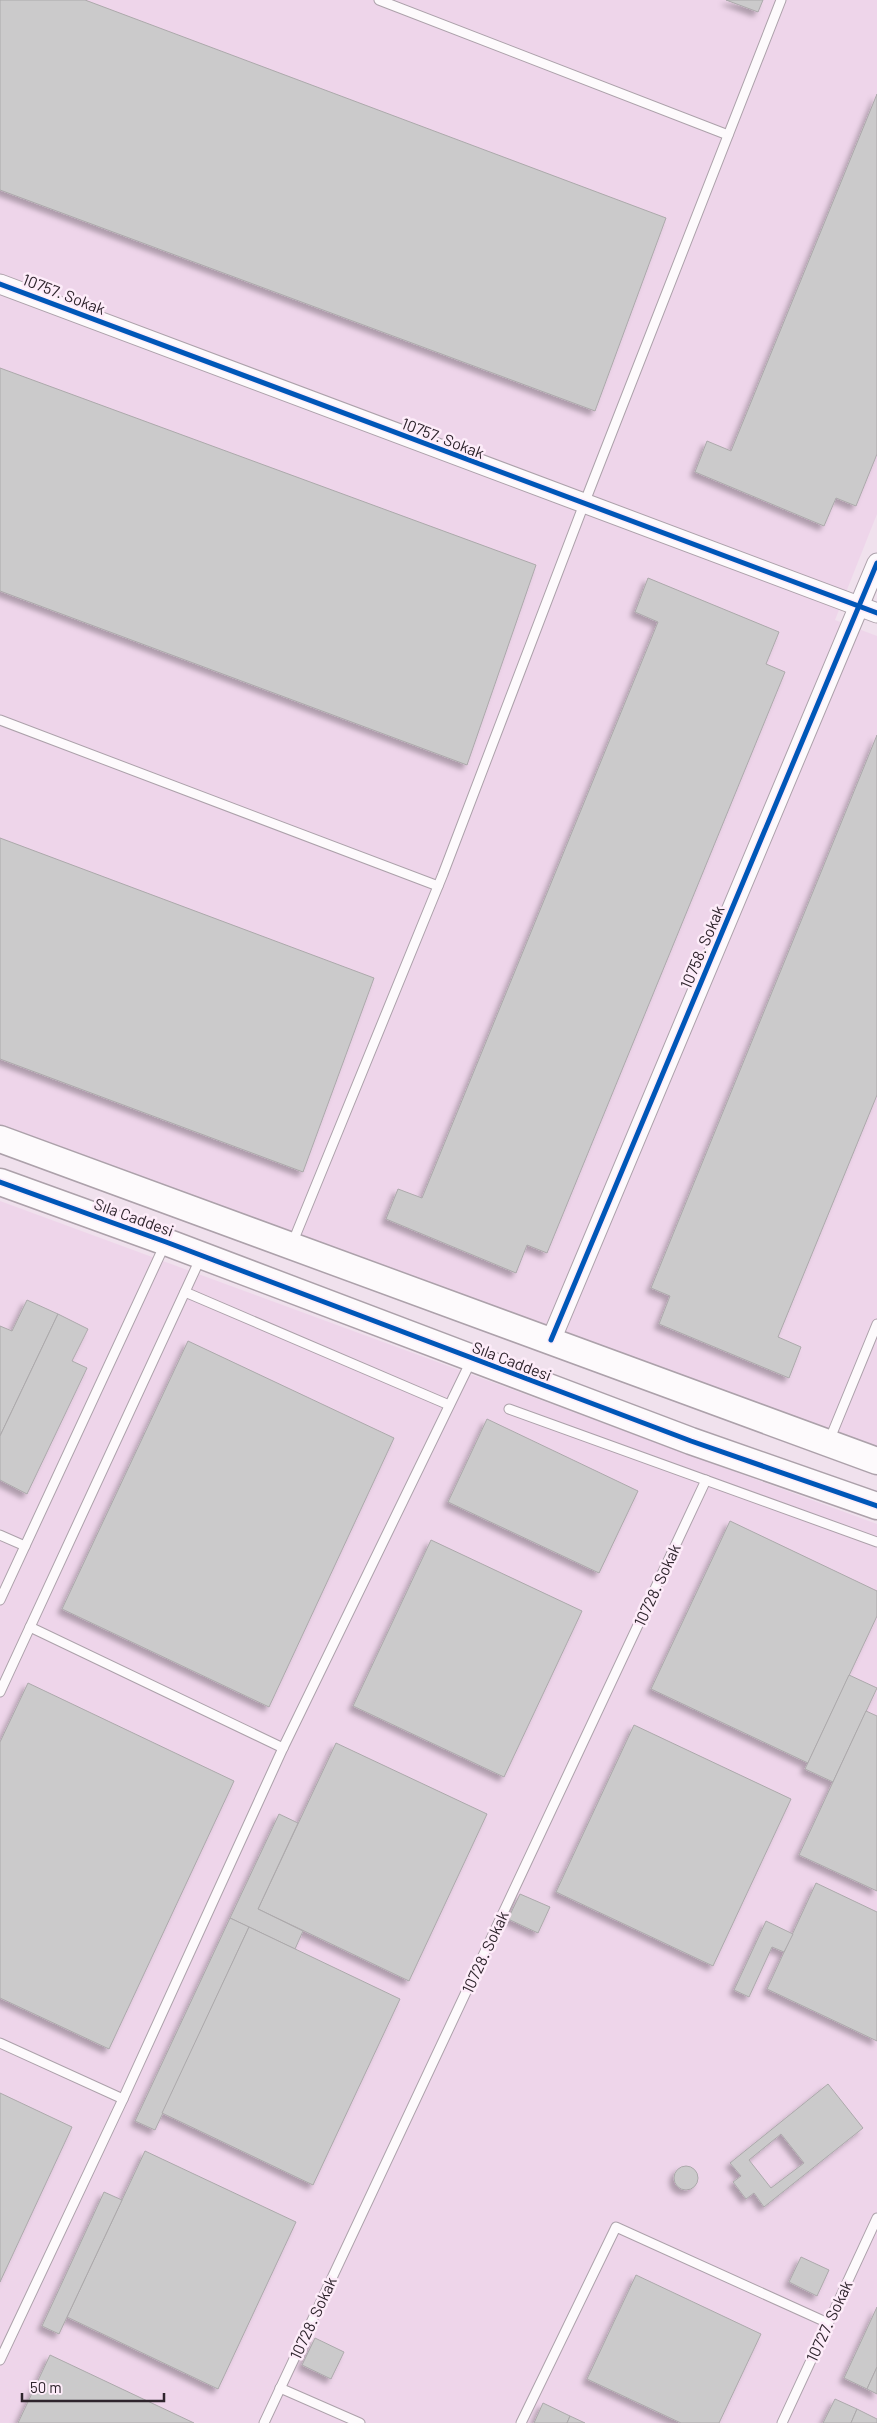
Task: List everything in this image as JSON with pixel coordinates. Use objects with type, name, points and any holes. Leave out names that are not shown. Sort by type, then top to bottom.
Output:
[{"type":"street","name":"10757. Sokak","points":[[0,284],[877,613]]},
{"type":"street","name":"10758. Sokak","points":[[551,1340],[877,564]]},
{"type":"street","name":"Sıla Caddesi","points":[[0,1139],[877,1461]]},
{"type":"street","name":"Sıla Caddesi","points":[[0,1182],[166,1242],[691,1442],[877,1506]]},
{"type":"lane","points":[[379,0],[728,135]]},
{"type":"lane","points":[[292,1245],[438,886],[584,504],[781,0]]},
{"type":"lane","points":[[0,720],[438,886]]},
{"type":"lane","points":[[0,1600],[166,1242]]},
{"type":"lane","points":[[0,1692],[202,1256]]},
{"type":"lane","points":[[185,1292],[449,1405]]},
{"type":"lane","points":[[828,1443],[877,1324]]},
{"type":"lane","points":[[0,2360],[123,2099],[282,1748],[472,1359]]},
{"type":"lane","points":[[509,1409],[877,1542]]},
{"type":"lane","name":"10728. Sokak","points":[[264,2423],[706,1480]]},
{"type":"lane","points":[[0,1534],[25,1546]]},
{"type":"lane","points":[[30,1627],[282,1748]]},
{"type":"lane","points":[[0,2043],[123,2099]]},
{"type":"lane","name":"10727. Sokak","points":[[782,2423],[877,2218]]},
{"type":"lane","points":[[521,2423],[616,2227],[828,2323]]},
{"type":"lane","points":[[280,2388],[360,2423]]},
{"type":"shaded area","points":[[0,0],[877,0],[877,514],[835,620],[877,636],[877,1448],[0,1125]]},
{"type":"shaded area","points":[[0,1201],[877,1524],[877,2423],[0,2423]]},
{"type":"building","points":[[0,0],[85,0],[666,218],[595,411],[0,190]]},
{"type":"building","points":[[726,0],[763,0],[758,12]]},
{"type":"building","points":[[877,94],[877,454],[856,506],[836,498],[824,526],[695,472],[707,441],[731,451]]},
{"type":"building","points":[[0,368],[536,565],[467,765],[0,591]]},
{"type":"building","points":[[648,578],[779,632],[766,664],[785,672],[547,1253],[527,1245],[516,1273],[386,1219],[398,1189],[422,1198],[658,622],[635,612]]},
{"type":"building","points":[[877,735],[877,1095],[778,1337],[801,1347],[789,1378],[659,1324],[670,1296],[651,1288]]},
{"type":"building","points":[[0,838],[374,978],[303,1172],[0,1059]]},
{"type":"building","points":[[27,1300],[58,1314],[0,1436],[0,1326],[12,1331]]},
{"type":"building","points":[[58,1314],[88,1329],[72,1361],[87,1368],[27,1494],[0,1480],[0,1436]]},
{"type":"building","points":[[188,1341],[394,1438],[269,1707],[62,1609]]},
{"type":"building","points":[[487,1419],[638,1491],[599,1573],[448,1502]]},
{"type":"building","points":[[730,1521],[877,1591],[877,1616],[808,1763],[651,1689]]},
{"type":"building","points":[[431,1540],[582,1611],[504,1777],[353,1706]]},
{"type":"building","points":[[849,1675],[877,1688],[833,1782],[805,1769]]},
{"type":"building","points":[[28,1683],[234,1781],[109,2049],[0,1998],[0,1742]]},
{"type":"building","points":[[866,1711],[877,1716],[877,1891],[799,1855]]},
{"type":"building","points":[[634,1725],[791,1799],[713,1966],[556,1892]]},
{"type":"building","points":[[336,1743],[487,1814],[409,1981],[258,1909]]},
{"type":"building","points":[[279,1814],[298,1823],[258,1909],[303,1931],[295,1949],[230,1918]]},
{"type":"building","points":[[816,1883],[877,1912],[877,2041],[767,1989]]},
{"type":"building","points":[[520,1894],[550,1907],[538,1933],[508,1919]]},
{"type":"building","points":[[230,1918],[249,1927],[155,2130],[135,2121]]},
{"type":"building","points":[[766,1921],[793,1934],[784,1952],[772,1947],[749,1997],[734,1990]]},
{"type":"building","points":[[249,1927],[400,1999],[313,2185],[162,2113]]},
{"type":"building","points":[[828,2084],[863,2128],[764,2207],[754,2193],[746,2199],[733,2182],[741,2176],[730,2163]],"holes":[[[781,2134],[804,2163],[771,2188],[749,2160]]]},
{"type":"building","points":[[0,2093],[72,2127],[0,2282]]},
{"type":"building","points":[[145,2151],[296,2222],[218,2389],[67,2317]]},
{"type":"building","points":[[686,2166],[695,2169],[698,2178],[695,2187],[686,2190],[677,2187],[674,2178],[677,2169]]},
{"type":"building","points":[[104,2192],[122,2200],[59,2334],[42,2326]]},
{"type":"building","points":[[801,2257],[829,2270],[817,2296],[789,2282]]},
{"type":"building","points":[[636,2275],[761,2334],[719,2423],[681,2423],[587,2379]]},
{"type":"building","points":[[877,2307],[877,2367],[867,2389],[844,2378]]},
{"type":"building","points":[[315,2338],[344,2352],[331,2379],[302,2365]]},
{"type":"building","points":[[50,2355],[194,2423],[18,2423]]},
{"type":"building","points":[[877,2367],[877,2394],[867,2389]]},
{"type":"building","points":[[835,2399],[857,2409],[851,2423],[823,2423]]},
{"type":"building","points":[[543,2403],[570,2416],[567,2423],[534,2423]]},
{"type":"building","points":[[857,2409],[877,2419],[877,2423],[851,2423]]},
{"type":"building","points":[[570,2416],[585,2423],[567,2423]]},
{"type":"cycle path","points":[[0,284],[877,613]]},
{"type":"cycle path","points":[[551,1340],[877,563]]},
{"type":"cycle path","points":[[0,1182],[166,1242],[691,1441],[877,1506]]}]
